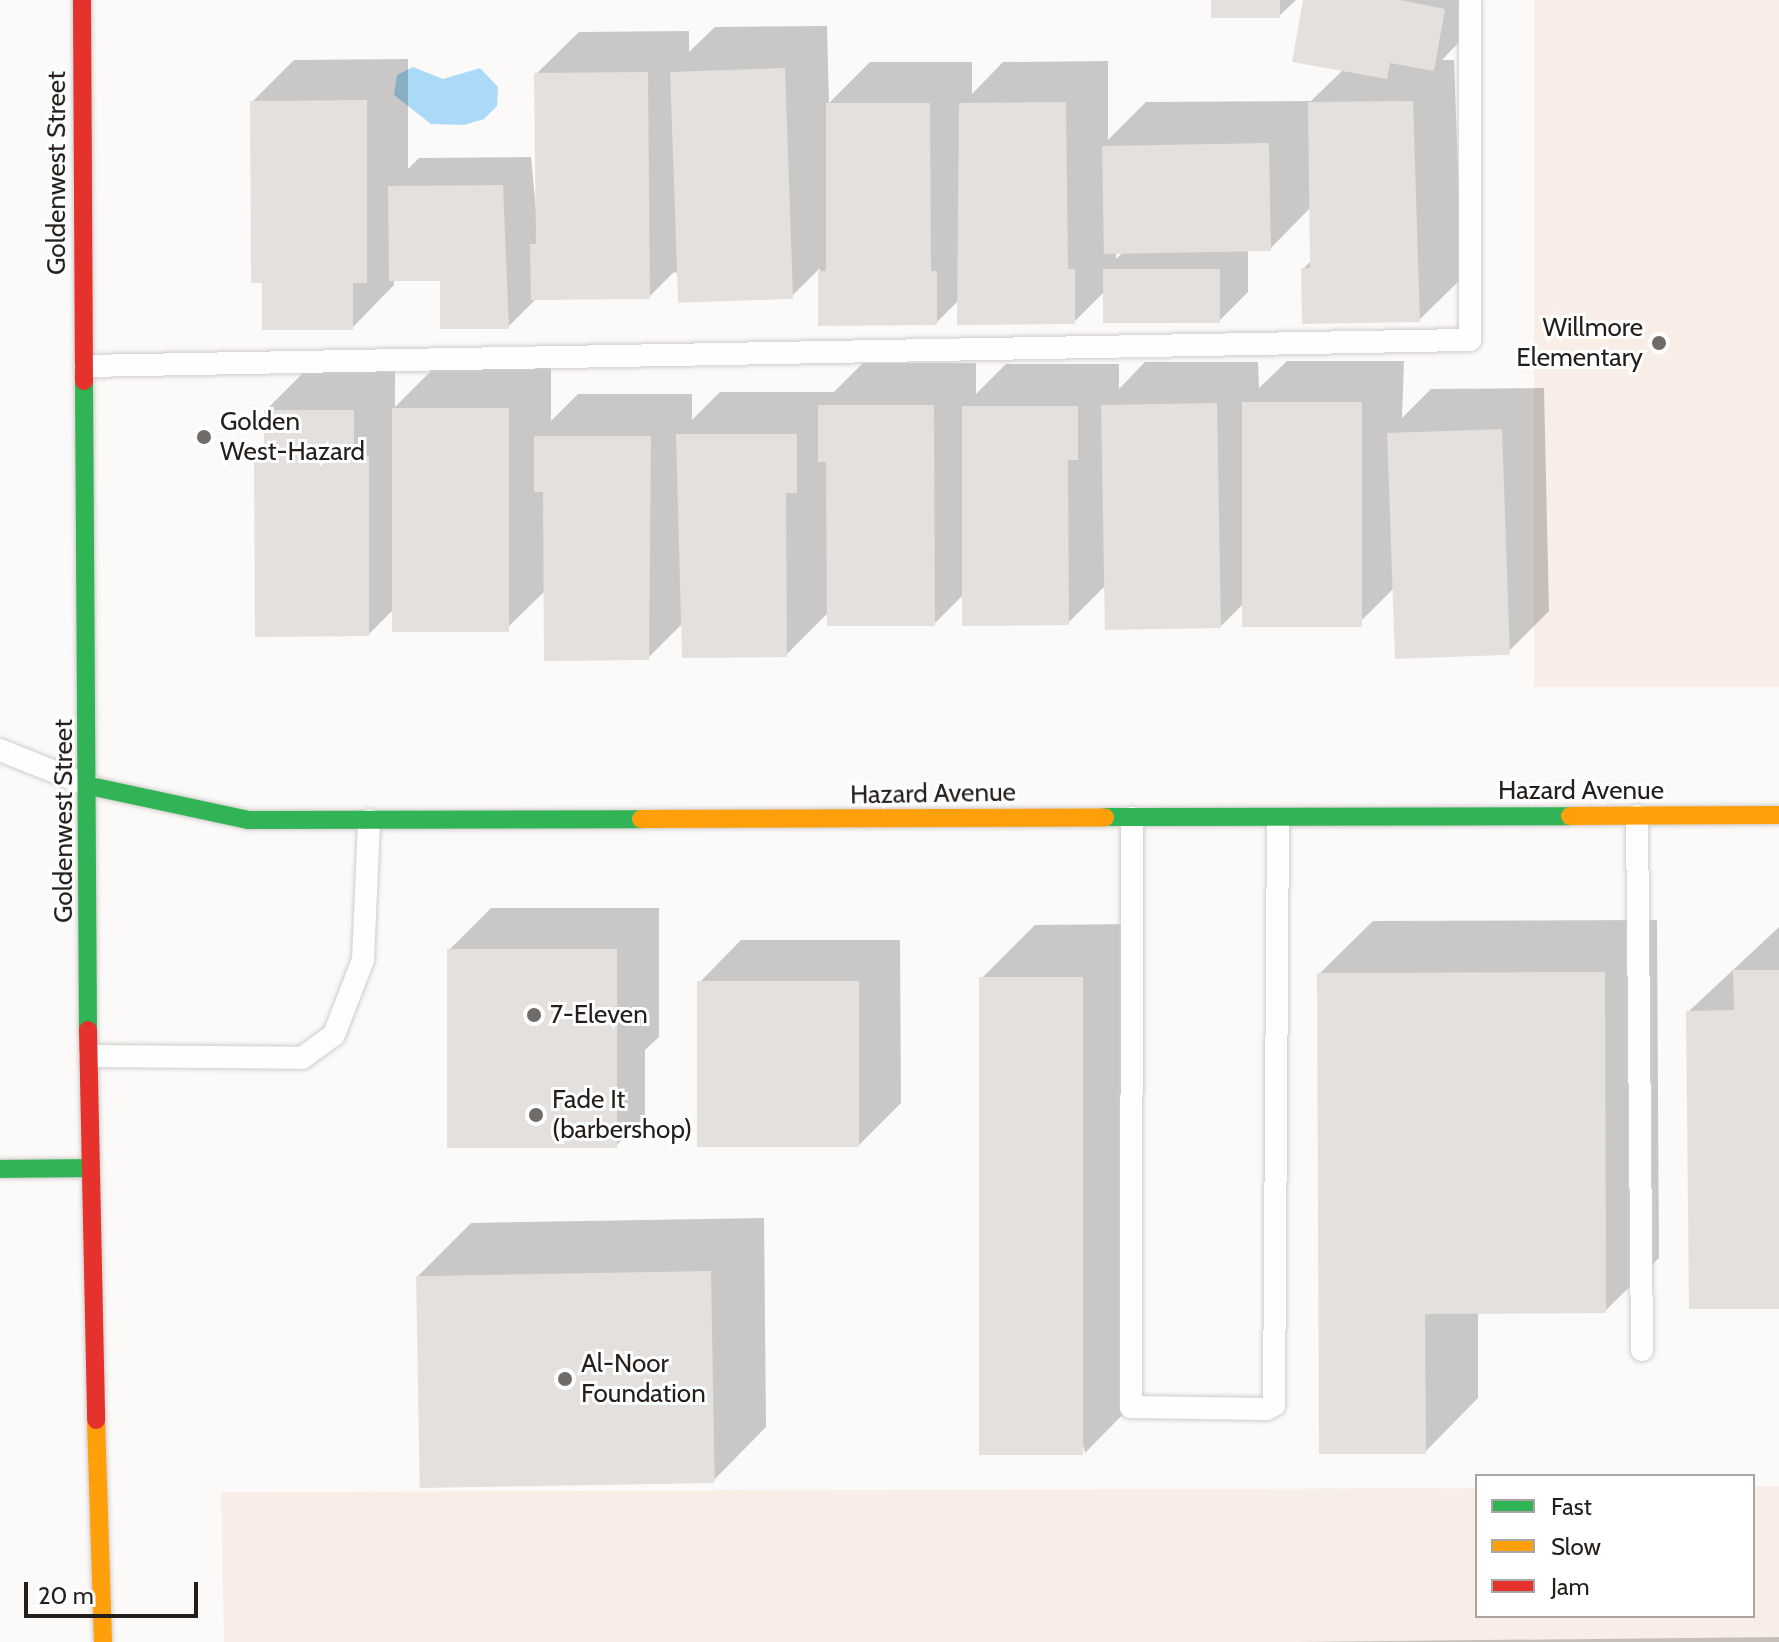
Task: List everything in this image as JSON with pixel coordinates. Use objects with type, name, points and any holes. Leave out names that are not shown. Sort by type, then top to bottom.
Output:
[{"type":"street","name":"Goldenwest Street","points":[[82,0],[90,786],[89,1168],[103,1642]]},
{"type":"street","name":"Hazard Avenue","points":[[90,786],[248,820],[1779,815]]},
{"type":"street","points":[[0,1169],[89,1168]]},
{"type":"lane","points":[[85,366],[1470,340],[1470,0]]},
{"type":"lane","points":[[0,750],[90,786]]},
{"type":"lane","points":[[1637,816],[1642,1350]]},
{"type":"lane","points":[[1132,818],[1131,1407],[1267,1409],[1274,1405],[1278,819]]},
{"type":"lane","points":[[90,1056],[302,1058],[334,1035],[363,960],[369,820]]},
{"type":"shaded area","name":"Willmore Elementary","points":[[1534,0],[1779,0],[1779,687],[1534,687]]},
{"type":"shaded area","points":[[1755,1486],[1779,1486],[1779,1642],[224,1642],[221,1492],[1475,1488],[1475,1618],[1755,1618]]},
{"type":"water","points":[[413,67],[443,79],[480,68],[498,87],[497,106],[484,119],[464,125],[431,124],[394,95],[397,75]]},
{"type":"building","points":[[1211,0],[1280,0],[1280,18],[1211,18]]},
{"type":"building","points":[[1303,0],[1400,0],[1445,9],[1434,71],[1390,63],[1387,79],[1292,62]]},
{"type":"building","points":[[785,68],[793,299],[678,303],[670,72]]},
{"type":"building","points":[[648,72],[650,299],[531,300],[530,244],[536,244],[534,73]]},
{"type":"building","points":[[367,100],[367,283],[353,283],[353,330],[262,330],[262,283],[251,283],[250,101]]},
{"type":"building","points":[[1413,101],[1420,322],[1302,324],[1301,268],[1310,268],[1308,102]]},
{"type":"building","points":[[1066,102],[1068,269],[1075,269],[1075,324],[957,325],[959,103]]},
{"type":"building","points":[[826,103],[930,103],[931,271],[937,271],[937,325],[818,326],[818,271],[826,271]]},
{"type":"building","points":[[1269,143],[1271,251],[1104,254],[1102,146]]},
{"type":"building","points":[[503,185],[509,329],[440,329],[440,281],[389,281],[388,186]]},
{"type":"building","points":[[1103,269],[1220,269],[1220,323],[1103,323]]},
{"type":"building","points":[[1242,402],[1362,402],[1362,627],[1242,627]]},
{"type":"building","points":[[1217,403],[1221,628],[1105,630],[1101,405]]},
{"type":"building","points":[[818,405],[934,405],[935,626],[827,626],[826,462],[818,462]]},
{"type":"building","points":[[962,406],[1078,406],[1078,460],[1068,460],[1069,625],[962,626]]},
{"type":"building","points":[[392,408],[509,408],[509,632],[392,632]]},
{"type":"building","points":[[264,410],[354,410],[354,456],[369,456],[369,636],[255,637],[254,457],[264,457]]},
{"type":"building","points":[[1502,429],[1510,655],[1395,659],[1387,433]]},
{"type":"building","points":[[676,434],[797,434],[797,493],[786,493],[787,657],[682,658]]},
{"type":"building","points":[[534,436],[651,436],[649,660],[544,661],[543,492],[534,492]]},
{"type":"building","name":"7-Eleven","points":[[447,949],[617,949],[617,1148],[447,1148]]},
{"type":"building","points":[[1733,970],[1779,970],[1779,1309],[1689,1309],[1686,1011],[1734,1010]]},
{"type":"building","points":[[1605,972],[1606,1313],[1425,1314],[1426,1454],[1319,1454],[1317,973]]},
{"type":"building","points":[[979,977],[1083,977],[1083,1455],[979,1455]]},
{"type":"building","points":[[697,981],[859,981],[859,1147],[697,1147]]},
{"type":"building","name":"Al-Noor Foundation","points":[[711,1271],[715,1483],[420,1488],[416,1276]]},
{"type":"traffic: fast","points":[[84,381],[88,1030]]},
{"type":"traffic: fast","points":[[90,786],[248,820],[641,819]]},
{"type":"traffic: fast","points":[[1105,817],[1570,816]]},
{"type":"traffic: fast","points":[[0,1169],[89,1168]]},
{"type":"traffic: slow","points":[[1570,816],[1779,815]]},
{"type":"traffic: slow","points":[[641,819],[1105,817]]},
{"type":"traffic: slow","points":[[96,1420],[103,1642]]},
{"type":"traffic: jam","points":[[82,0],[84,381]]},
{"type":"traffic: jam","points":[[88,1030],[96,1420]]},
{"type":"place","name":"Willmore Elementary","points":[[1659,343]]},
{"type":"place","name":"Golden West-Hazard","points":[[204,437]]},
{"type":"place","name":"7-Eleven","points":[[534,1015]]},
{"type":"place","name":"Fade It (barbershop)","points":[[536,1115]]},
{"type":"place","name":"Al-Noor Foundation","points":[[565,1379]]}]
